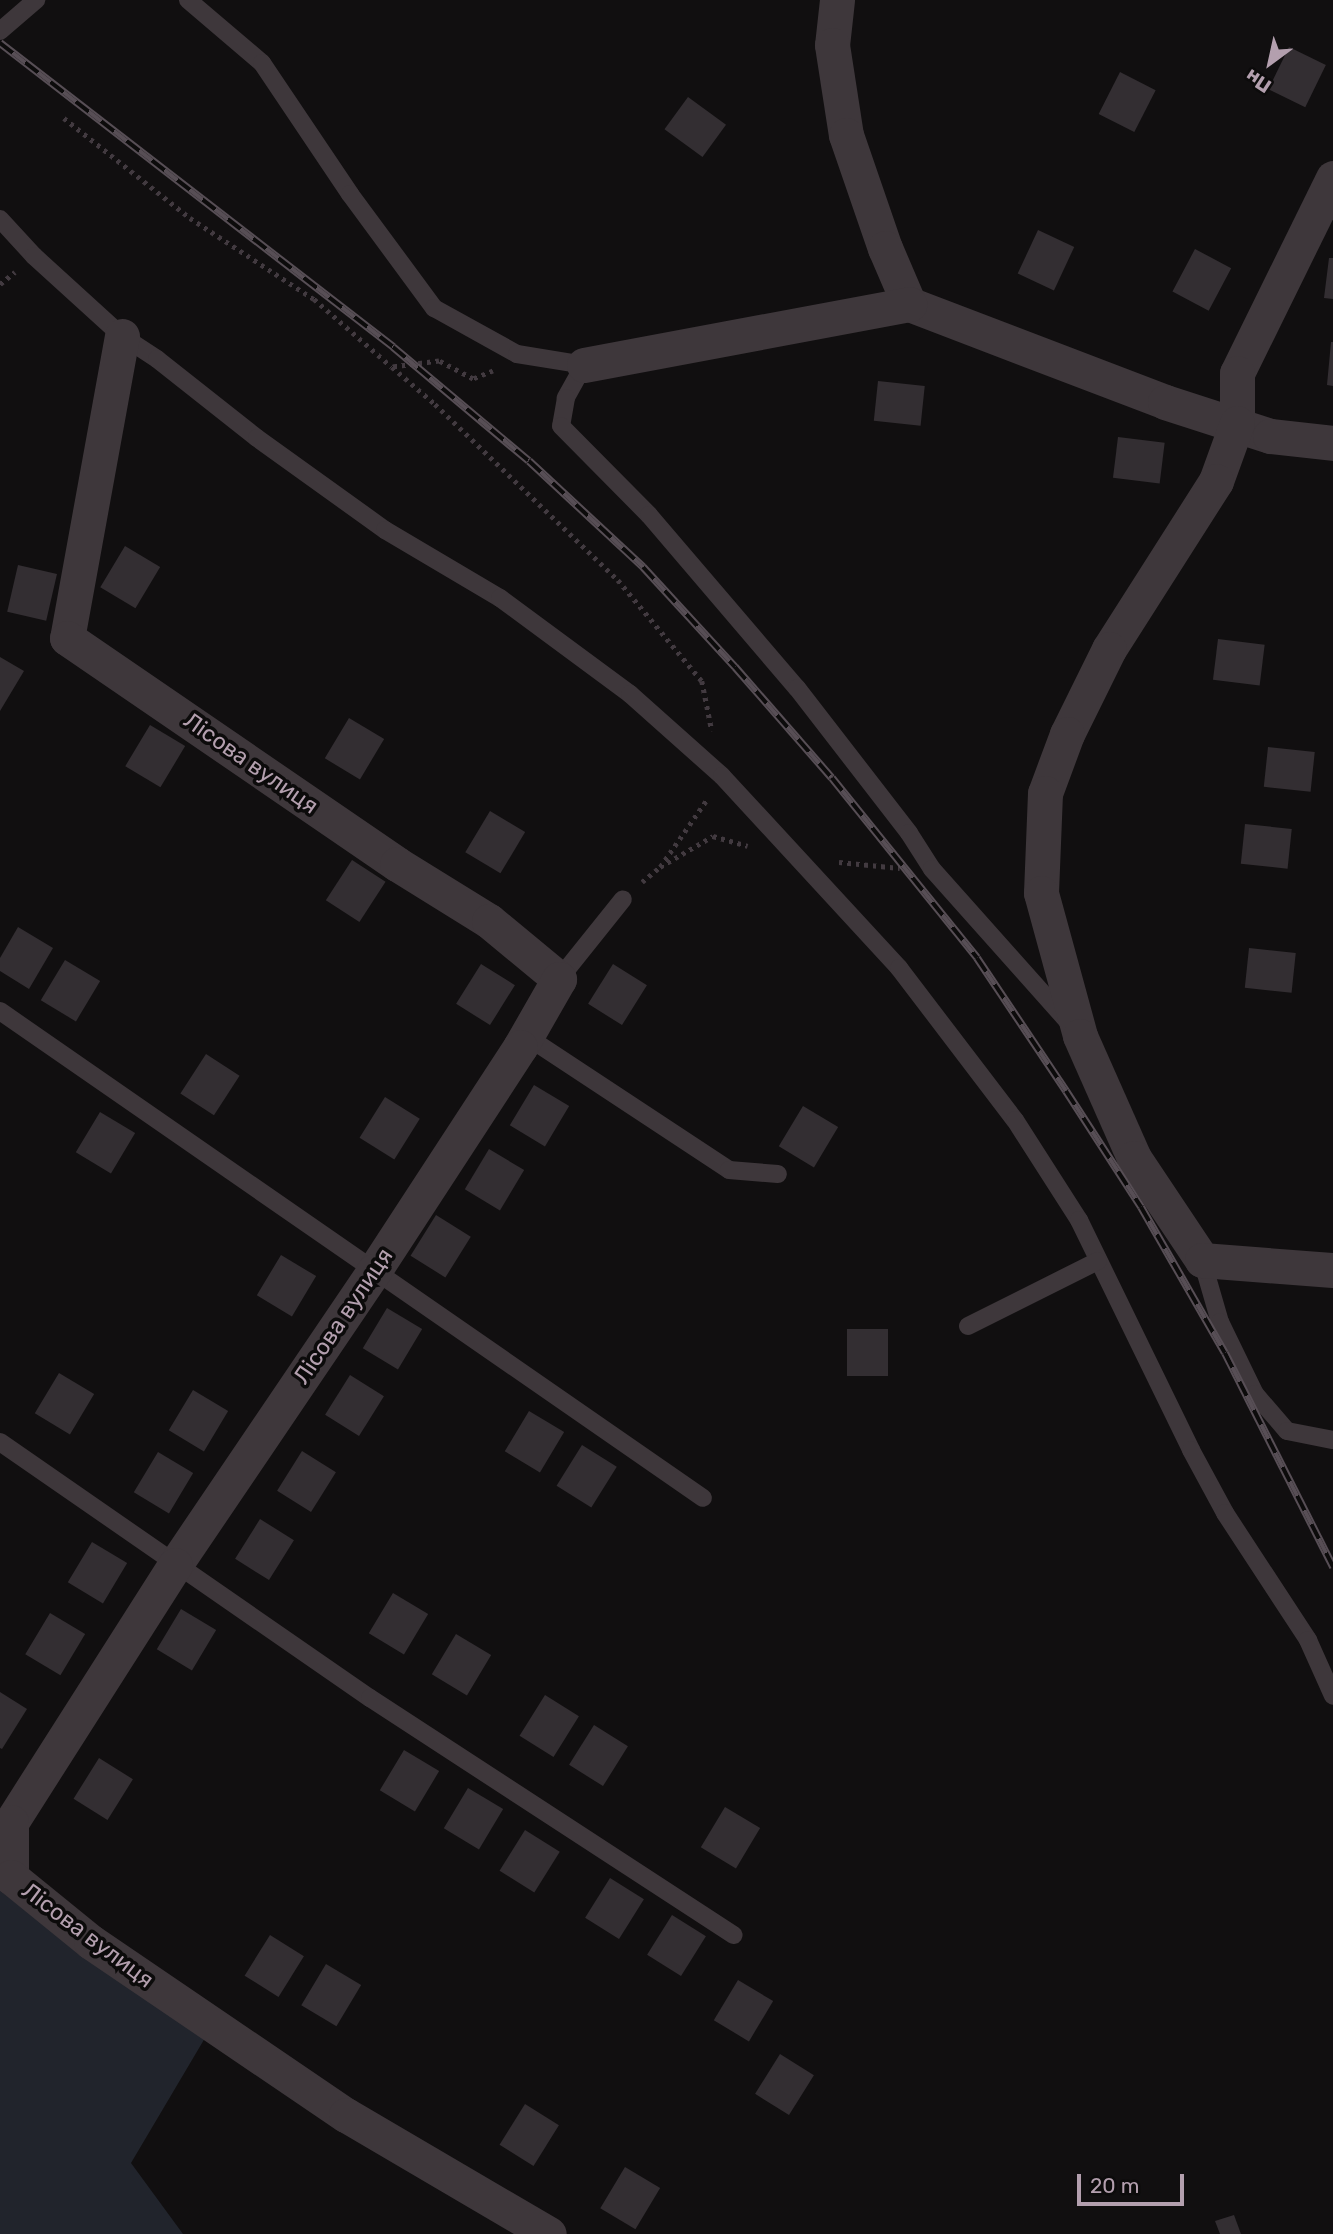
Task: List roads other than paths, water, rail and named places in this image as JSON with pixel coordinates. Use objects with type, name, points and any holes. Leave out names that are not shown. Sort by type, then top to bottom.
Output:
[{"type":"street","points":[[837,0],[832,45],[846,135],[885,248],[909,304]]},
{"type":"street","points":[[1333,178],[1237,373],[1237,423],[1216,481],[1109,649],[1067,734],[1045,793],[1041,893],[1080,1035],[1134,1158],[1202,1261],[1333,1270]]},
{"type":"street","points":[[584,365],[909,304],[1165,401],[1270,436],[1333,443]]},
{"type":"street","name":"Лісова вулиця","points":[[122,336],[67,638],[397,864],[489,921],[559,979],[526,1036],[374,1271],[175,1565],[11,1822],[6,1835],[12,1877],[91,1942],[346,2115],[549,2234]]},
{"type":"lane","points":[[0,31],[36,0]]},
{"type":"lane","points":[[188,0],[262,63],[349,194],[433,308],[517,354],[584,365],[566,398],[561,426],[649,514],[779,668],[909,833],[932,869],[1080,1035]]},
{"type":"lane","points":[[0,219],[34,256],[122,336],[157,359],[257,438],[385,530],[511,606],[629,694],[722,776],[899,968],[1016,1120],[1079,1220],[1219,1502],[1308,1640],[1333,1696]]},
{"type":"lane","points":[[559,979],[623,899]]},
{"type":"lane","points":[[0,1011],[703,1498]]},
{"type":"lane","points":[[526,1036],[729,1170],[778,1174]]},
{"type":"lane","points":[[968,1326],[1098,1261]]},
{"type":"lane","points":[[1202,1261],[1220,1322],[1255,1394],[1287,1432],[1333,1440]]},
{"type":"lane","points":[[0,1442],[370,1698],[734,1935]]},
{"type":"railway","points":[[0,43],[393,347],[529,461],[643,567],[735,667],[832,778],[977,958],[1066,1091],[1141,1207],[1225,1353],[1333,1567]]}]
